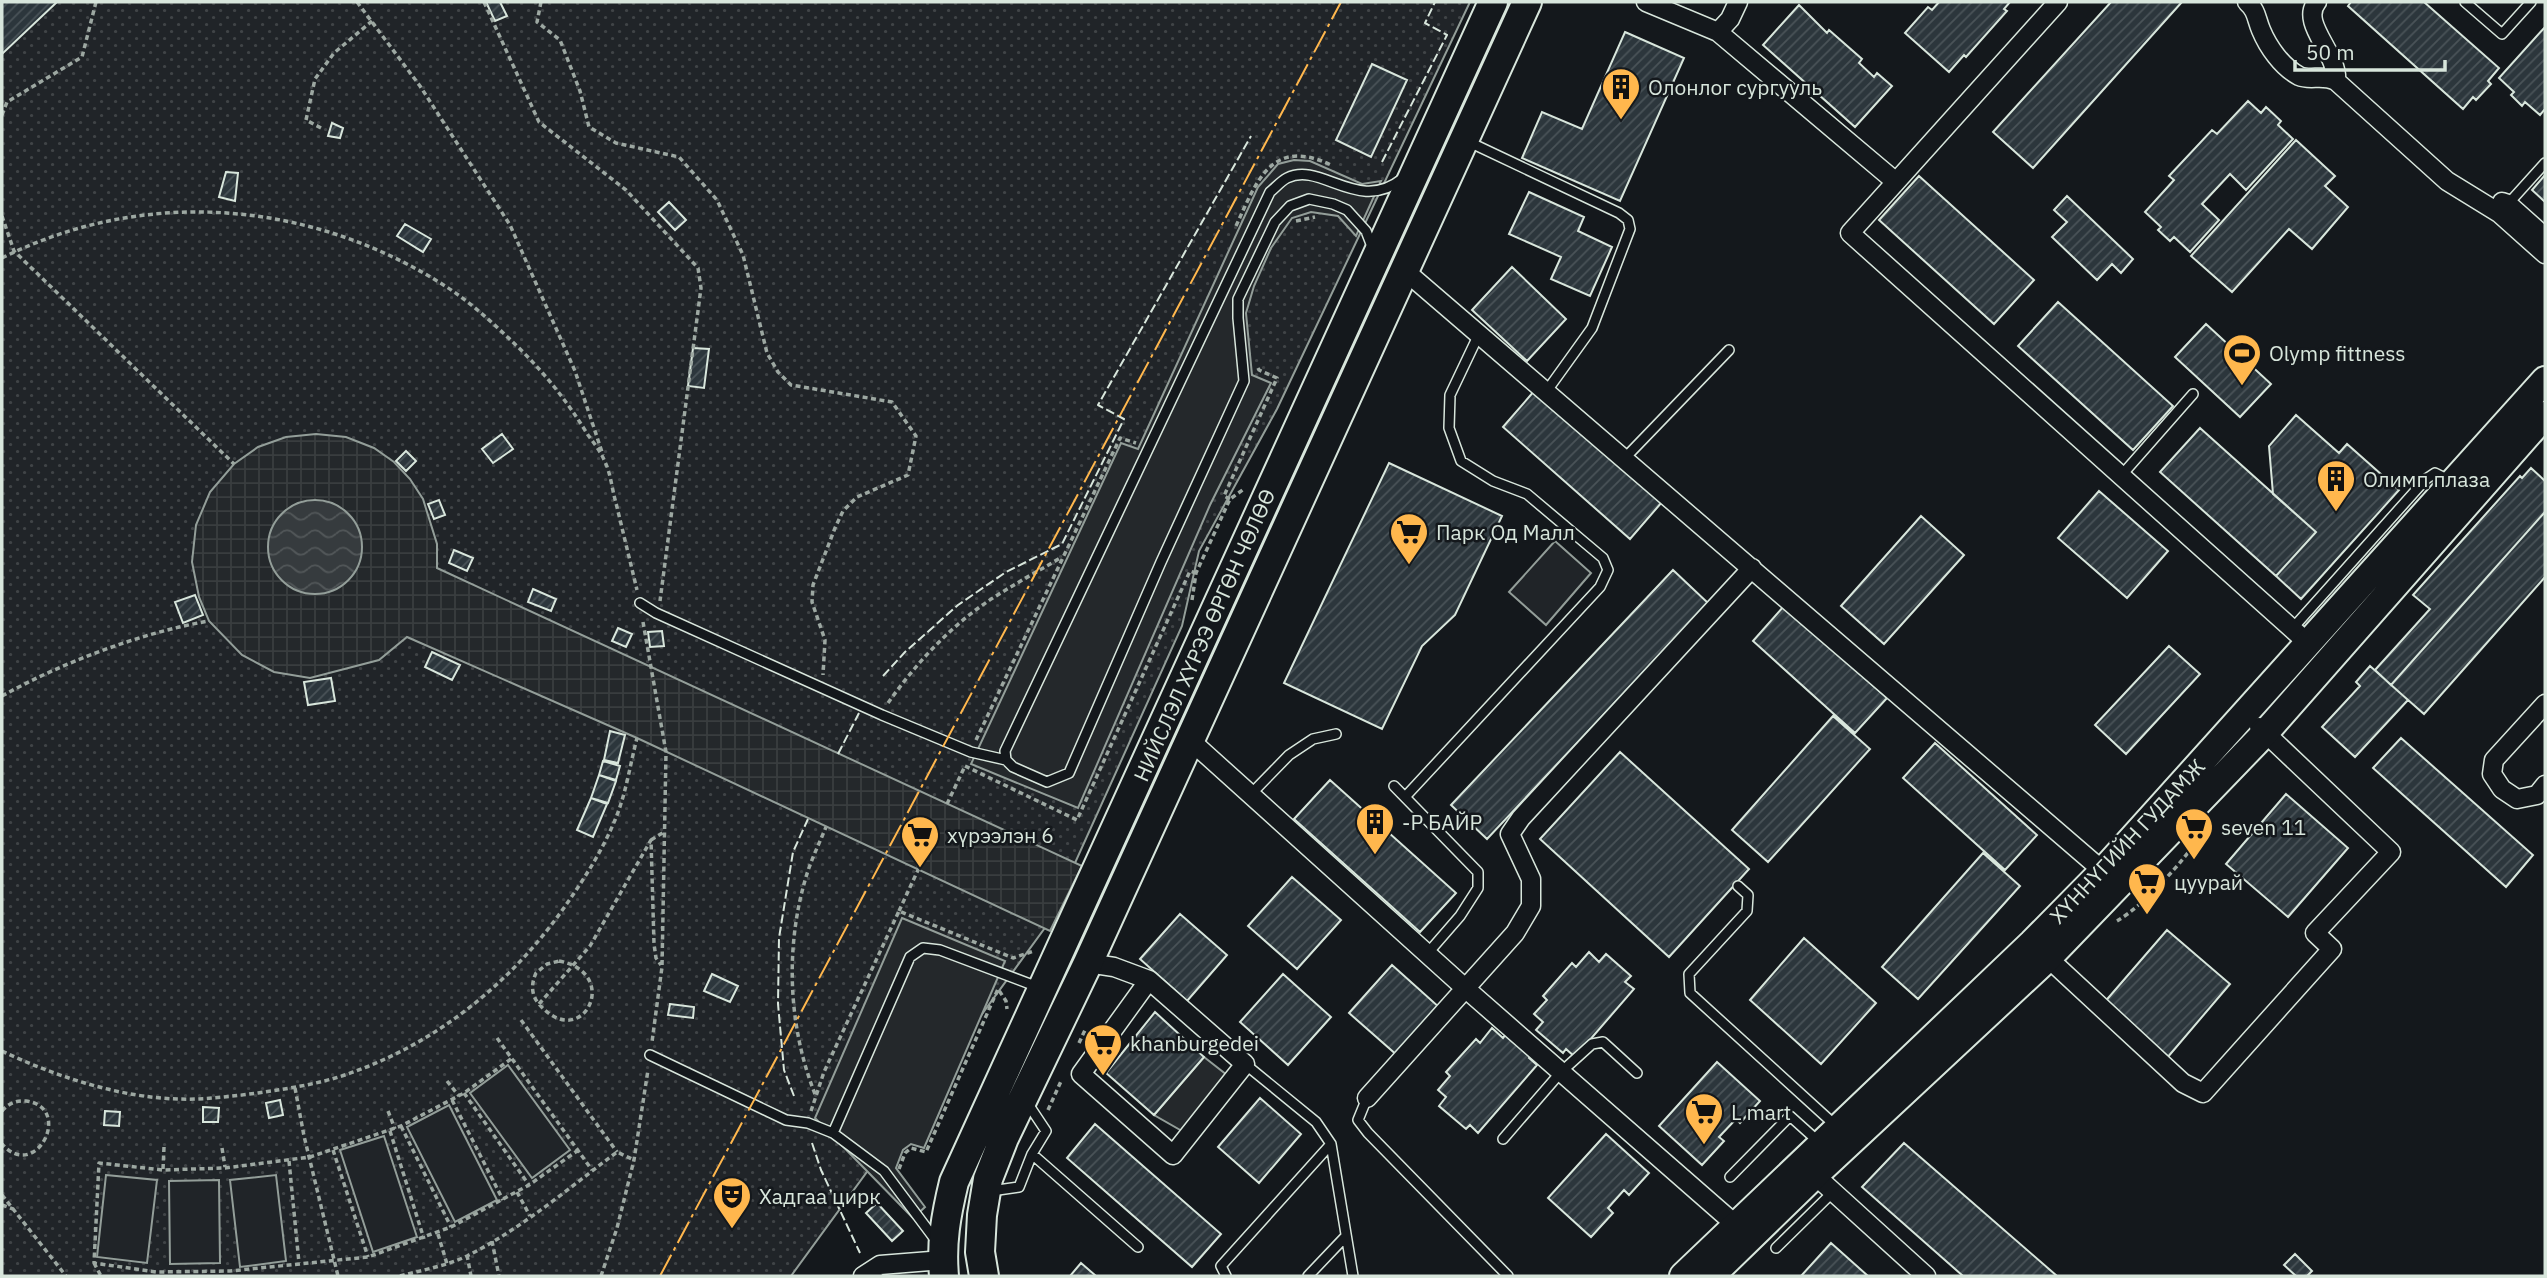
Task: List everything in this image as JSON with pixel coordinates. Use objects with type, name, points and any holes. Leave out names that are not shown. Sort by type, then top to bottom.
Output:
[{"type":"main road","name":"НИЙСЛЭЛ ХҮРЭЭ ӨРГӨН ЧӨЛӨӨ","points":[[943,1261],[946,1216],[954,1182],[1493,2]]},
{"type":"main road","name":"НИЙСЛЭЛ ХҮРЭЭ ӨРГӨН ЧӨЛӨӨ","points":[[984,1276],[980,1252],[986,1192],[988,1179],[1000,1149],[1088,963],[1527,2]]},
{"type":"main road","name":"ХҮННҮГИЙН ГУДАМЖ","points":[[1837,1138],[2048,958],[2266,733],[2537,419],[2545,380]]},
{"type":"main road","name":"ХҮННҮГИЙН ГУДАМЖ","points":[[1711,1276],[1817,1177],[1837,1138],[2103,870],[2245,714],[2300,636],[2454,482],[2537,419]]},
{"type":"main road","points":[[1174,699],[1203,712]]},
{"type":"main road","name":"ХҮННҮГИЙН ГУДАМЖ","points":[[1683,1276],[1736,1225],[1817,1177]]},
{"type":"street","points":[[1646,2],[1718,32],[1896,182]]},
{"type":"street","points":[[1718,32],[1730,19],[1738,2]]},
{"type":"street","points":[[2058,2],[1850,233],[2300,636]]},
{"type":"street","points":[[2247,2],[2255,10],[2261,31],[2282,63],[2304,78],[2323,76],[2336,81],[2447,181],[2499,213],[2545,254]]},
{"type":"street","points":[[2317,2],[2313,6],[2312,19],[2320,39],[2334,61],[2336,81]]},
{"type":"street","points":[[2447,181],[2508,204],[2545,237]]},
{"type":"street","points":[[1404,270],[2103,870]]},
{"type":"street","points":[[1367,1098],[1515,933],[1531,906],[1531,879],[1510,834],[1521,818],[1752,568]]},
{"type":"street","points":[[2545,704],[2494,760],[2492,774],[2502,789],[2517,799],[2537,795],[2545,785]]},
{"type":"street","points":[[2048,958],[2183,1083],[2203,1093],[2332,949],[2315,933],[2391,852],[2245,714]]},
{"type":"street","points":[[1190,740],[1465,988],[1736,1225]]},
{"type":"street","points":[[1088,963],[1114,967],[1149,980],[1245,1064],[1173,1155],[1081,1073],[1149,980]]},
{"type":"street","points":[[1817,1177],[1926,1276]]},
{"type":"street","points":[[863,1276],[880,1265],[943,1261]]},
{"type":"lane","points":[[2465,2],[2502,34],[2531,2]]},
{"type":"lane","points":[[1464,140],[1619,213],[1628,220],[1630,229],[1592,328],[1546,391]]},
{"type":"lane","points":[[2508,204],[2545,163]]},
{"type":"lane","points":[[1006,760],[1005,751],[1270,192],[1288,177],[1312,174],[1344,188],[1369,192],[1393,186],[1417,167]]},
{"type":"lane","points":[[640,603],[826,691],[971,752],[1006,760],[1013,767],[1047,782],[1069,773],[1244,381],[1238,299],[1275,222],[1290,206],[1309,199],[1333,204],[1347,209],[1366,231],[1376,257]]},
{"type":"lane","points":[[1405,797],[1600,587],[1608,570],[1603,558],[1527,494],[1493,481],[1461,461],[1449,428],[1450,395],[1479,334]]},
{"type":"lane","points":[[1624,459],[1729,350]]},
{"type":"lane","points":[[2120,477],[2193,394]]},
{"type":"lane","points":[[1251,794],[1289,755],[1313,739],[1336,734]]},
{"type":"lane","points":[[1394,786],[1478,872],[1478,888],[1460,916],[1427,954]]},
{"type":"lane","points":[[1738,886],[1748,895],[1747,911],[1689,974],[1690,993],[1837,1138]]},
{"type":"lane","points":[[833,1133],[910,957],[923,948],[940,950],[1043,989]]},
{"type":"lane","points":[[1503,1139],[1561,1072],[1592,1044],[1603,1042],[1637,1073]]},
{"type":"lane","points":[[650,1055],[786,1120],[833,1133],[884,1171],[943,1261]]},
{"type":"lane","points":[[1245,1064],[1316,1122],[1331,1144],[1353,1276]]},
{"type":"lane","points":[[986,1192],[1019,1187],[1032,1154],[1046,1131],[1024,1098]]},
{"type":"lane","points":[[1367,1098],[1358,1120],[1368,1133],[1508,1276]]},
{"type":"lane","points":[[1730,1177],[1790,1116],[1837,1138]]},
{"type":"lane","points":[[1226,1276],[1221,1266],[1331,1144]]},
{"type":"lane","points":[[1032,1154],[1138,1247]]},
{"type":"lane","points":[[1776,1248],[1817,1177]]},
{"type":"lane","points":[[1308,1276],[1346,1236]]},
{"type":"path","points":[[2,115],[7,102],[82,57],[96,2]]},
{"type":"path","points":[[357,2],[419,86],[510,225],[575,371],[606,462],[640,603],[666,752],[666,874],[662,967],[634,1160],[617,1228],[601,1276]]},
{"type":"path","points":[[484,2],[540,122],[626,190],[698,268],[701,288],[656,612]]},
{"type":"path","points":[[541,2],[537,22],[560,40],[580,91],[589,127],[617,143],[679,157],[717,200],[743,255],[767,353],[778,372],[791,385],[892,402],[916,436],[908,475],[857,497],[843,511],[813,584],[812,602],[825,640],[822,677],[826,691]]},
{"type":"path","points":[[321,128],[306,120],[315,79],[334,53],[372,21]]},
{"type":"path","points":[[2,257],[89,225],[177,211],[205,210],[258,216],[340,234],[384,252],[443,284],[488,318],[565,397],[606,462]]},
{"type":"path","points":[[2,216],[14,251],[234,464]]},
{"type":"path","points":[[886,707],[909,673],[952,629],[994,597],[1064,556],[947,804]]},
{"type":"path","points":[[965,766],[1077,820],[1190,571],[1196,573]]},
{"type":"path","points":[[2,696],[30,680],[152,633],[209,621]]},
{"type":"path","points":[[2,1051],[68,1078],[179,1099],[236,1096],[295,1088],[356,1071],[416,1043],[469,1009],[518,965],[559,915],[610,833],[622,803],[637,738]]},
{"type":"path","points":[[815,1096],[795,1026],[793,938],[807,875],[826,827]]},
{"type":"path","points":[[539,1004],[575,965],[605,924],[651,840],[664,832]]},
{"type":"path","points":[[651,840],[654,944],[656,958],[662,967]]},
{"type":"path","points":[[899,911],[918,870]]},
{"type":"path","points":[[556,961],[575,965],[587,975],[592,984],[592,999],[578,1018],[563,1022],[554,1018],[539,1004],[532,988],[533,978],[547,964],[556,961]]},
{"type":"path","points":[[907,1178],[899,1169],[905,1153],[911,1148],[926,1152],[998,989],[1006,1001],[1009,1015]]},
{"type":"path","points":[[521,1020],[617,1152],[634,1160]]},
{"type":"path","points":[[497,1038],[592,1170]]},
{"type":"path","points":[[101,1276],[94,1264],[100,1163],[163,1170],[225,1168],[310,1157],[401,1126],[464,1093],[511,1059]]},
{"type":"path","points":[[447,1081],[459,1096]]},
{"type":"path","points":[[295,1088],[338,1276]]},
{"type":"path","points":[[464,1093],[530,1185]]},
{"type":"path","points":[[452,1100],[503,1200]]},
{"type":"path","points":[[2,1111],[14,1102],[32,1103],[45,1114],[49,1130],[43,1145],[29,1154],[12,1152],[2,1144]]},
{"type":"path","points":[[388,1111],[424,1238]]},
{"type":"path","points":[[401,1126],[451,1227]]},
{"type":"path","points":[[163,1170],[164,1147]]},
{"type":"path","points":[[222,1149],[225,1168]]},
{"type":"path","points":[[333,1150],[368,1257]]},
{"type":"path","points":[[94,1264],[156,1274],[230,1274],[299,1263],[368,1257],[438,1234],[530,1185],[577,1151]]},
{"type":"path","points":[[400,1276],[447,1264],[492,1241],[617,1152]]},
{"type":"path","points":[[289,1160],[299,1263]]},
{"type":"path","points":[[517,1192],[530,1216]]},
{"type":"path","points":[[2,1195],[66,1276]]},
{"type":"path","points":[[2,1205],[14,1209]]},
{"type":"path","points":[[438,1234],[447,1264]]},
{"type":"path","points":[[492,1241],[499,1276]]},
{"type":"path","points":[[467,1255],[471,1276]]},
{"type":"shaded area","points":[[2,2],[1470,2],[1277,409],[1199,551],[1182,626],[1047,925],[791,1276],[2,1276]]},
{"type":"shaded area","points":[[1294,160],[1310,161],[1362,184],[1381,181],[1356,236],[1338,216],[1311,212],[1292,218],[1271,248],[1254,286],[1246,313],[1252,375],[1271,383],[1210,505],[1078,808],[971,764],[1121,443],[1138,449],[1258,187],[1278,164]]},
{"type":"shaded area","points":[[316,434],[346,437],[374,448],[394,462],[410,479],[423,499],[437,544],[437,568],[1082,866],[1050,931],[637,738],[407,637],[379,660],[310,678],[274,672],[242,655],[209,621],[199,597],[192,562],[196,525],[210,492],[234,464],[258,447],[286,437]]},
{"type":"shaded area","points":[[1555,541],[1591,573],[1546,625],[1509,592]]},
{"type":"shaded area","points":[[902,918],[1005,961],[924,1148],[911,1144],[903,1150],[896,1168],[925,1207],[913,1218],[815,1118]]},
{"type":"shaded area","points":[[1204,1057],[1232,1079],[1189,1135],[1154,1115]]},
{"type":"shaded area","points":[[508,1065],[570,1150],[532,1178],[470,1093]]},
{"type":"shaded area","points":[[449,1105],[497,1200],[455,1222],[407,1127]]},
{"type":"shaded area","points":[[384,1136],[417,1237],[373,1252],[340,1150]]},
{"type":"shaded area","points":[[106,1175],[157,1180],[147,1263],[97,1257]]},
{"type":"shaded area","points":[[276,1175],[286,1261],[240,1267],[230,1180]]},
{"type":"shaded area","points":[[219,1180],[220,1263],[170,1264],[169,1181]]},
{"type":"water","points":[[315,500],[333,503],[348,514],[359,529],[362,547],[359,565],[348,580],[333,591],[315,594],[297,591],[282,580],[271,565],[268,547],[271,529],[282,514],[297,503]]},
{"type":"building","points":[[2,2],[57,2],[2,54]]},
{"type":"building","points":[[486,2],[500,2],[507,16],[495,21]]},
{"type":"building","points":[[1939,2],[2010,2],[2004,9],[2007,11],[1949,72],[1905,33],[1928,7],[1932,10]]},
{"type":"building","points":[[2111,2],[2182,2],[2033,168],[1993,132]]},
{"type":"building","points":[[2351,2],[2424,2],[2499,68],[2488,81],[2491,84],[2476,100],[2473,97],[2463,109],[2348,6]]},
{"type":"building","points":[[1799,5],[1827,33],[1829,30],[1862,59],[1859,63],[1874,77],[1877,73],[1892,86],[1855,127],[1763,45]]},
{"type":"building","points":[[2545,27],[2545,109],[2540,115],[2525,102],[2522,106],[2511,95],[2514,92],[2499,78]]},
{"type":"building","name":"Олонлог сургууль","points":[[1625,32],[1684,58],[1620,201],[1522,158],[1542,112],[1582,129]]},
{"type":"building","points":[[1372,64],[1407,80],[1371,157],[1336,140]]},
{"type":"building","points":[[2248,101],[2261,113],[2266,107],[2281,121],[2278,125],[2293,139],[2246,190],[2230,174],[2202,204],[2219,220],[2190,252],[2174,237],[2170,241],[2158,230],[2161,227],[2145,212],[2174,180],[2169,176],[2212,130],[2217,134]]},
{"type":"building","points":[[332,123],[343,128],[340,138],[328,136]]},
{"type":"building","points":[[2296,140],[2335,176],[2325,186],[2348,207],[2312,249],[2289,229],[2232,292],[2191,256]]},
{"type":"building","points":[[226,172],[238,173],[235,201],[219,197]]},
{"type":"building","points":[[2545,175],[2545,202],[2532,190]]},
{"type":"building","points":[[1919,176],[2034,280],[1994,324],[1879,220]]},
{"type":"building","points":[[1529,192],[1584,217],[1578,231],[1612,247],[1590,296],[1551,279],[1561,257],[1509,234]]},
{"type":"building","points":[[2067,196],[2133,259],[2121,273],[2112,264],[2097,280],[2052,237],[2067,222],[2054,210]]},
{"type":"building","points":[[669,202],[686,220],[675,230],[658,212]]},
{"type":"building","points":[[405,224],[431,239],[423,252],[397,236]]},
{"type":"building","points":[[1512,267],[1566,319],[1527,361],[1472,310]]},
{"type":"building","points":[[2058,302],[2173,406],[2133,450],[2018,346]]},
{"type":"building","points":[[2206,324],[2271,384],[2240,417],[2175,357]]},
{"type":"building","points":[[693,348],[709,349],[704,388],[688,386]]},
{"type":"building","points":[[1535,390],[1662,502],[1630,539],[1503,427]]},
{"type":"building","name":"Олимп плаза","points":[[2296,415],[2339,453],[2347,444],[2399,490],[2301,599],[2276,576],[2316,532],[2273,494],[2269,446]]},
{"type":"building","points":[[2200,428],[2316,532],[2276,576],[2160,472]]},
{"type":"building","points":[[502,434],[513,449],[493,463],[482,449]]},
{"type":"building","points":[[406,451],[416,461],[406,471],[396,461]]},
{"type":"building","name":"Парк Од Малл","points":[[1389,463],[1502,516],[1455,615],[1422,646],[1382,729],[1284,683]]},
{"type":"building","points":[[2531,468],[2545,481],[2545,512],[2391,685],[2375,670],[2430,609],[2413,595],[2520,476],[2522,478]]},
{"type":"building","points":[[2099,491],[2168,551],[2127,598],[2058,538]]},
{"type":"building","points":[[439,500],[445,515],[434,519],[428,504]]},
{"type":"building","points":[[2545,512],[2545,577],[2424,714],[2391,685]]},
{"type":"building","points":[[1921,516],[1964,555],[1884,644],[1841,606]]},
{"type":"building","points":[[454,550],[473,558],[467,571],[449,563]]},
{"type":"building","points":[[1673,570],[1708,603],[1487,839],[1451,805]]},
{"type":"building","points":[[533,589],[556,599],[551,611],[528,602]]},
{"type":"building","points":[[195,595],[203,615],[183,623],[175,602]]},
{"type":"building","points":[[1784,606],[1887,698],[1855,733],[1753,641]]},
{"type":"building","points":[[618,628],[632,634],[626,647],[612,641]]},
{"type":"building","points":[[662,631],[664,646],[650,647],[648,632]]},
{"type":"building","points":[[2169,646],[2200,674],[2126,754],[2095,725]]},
{"type":"building","points":[[432,652],[460,665],[452,680],[425,667]]},
{"type":"building","points":[[2370,666],[2408,700],[2355,757],[2322,727],[2360,686],[2356,682]]},
{"type":"building","points":[[331,678],[335,701],[308,705],[304,682]]},
{"type":"building","points":[[1833,716],[1870,749],[1768,862],[1732,830]]},
{"type":"building","points":[[610,731],[625,735],[618,763],[604,760]]},
{"type":"building","points":[[2401,738],[2533,855],[2506,887],[2373,768]]},
{"type":"building","points":[[1935,743],[2037,835],[2005,870],[1903,778]]},
{"type":"building","points":[[1620,752],[1749,869],[1669,957],[1540,839]]},
{"type":"building","points":[[603,761],[620,766],[616,780],[599,775]]},
{"type":"building","points":[[599,775],[616,781],[608,803],[591,798]]},
{"type":"building","name":"-Р БАЙР","points":[[1330,780],[1456,893],[1420,932],[1294,819]]},
{"type":"building","points":[[2286,794],[2348,848],[2288,917],[2226,864]]},
{"type":"building","points":[[591,798],[607,804],[593,837],[577,830]]},
{"type":"building","points":[[1983,853],[2020,886],[1918,999],[1882,967]]},
{"type":"building","points":[[1292,877],[1341,920],[1297,969],[1248,926]]},
{"type":"building","points":[[1180,914],[1227,955],[1187,1001],[1140,959]]},
{"type":"building","points":[[2167,930],[2230,984],[2167,1058],[2103,1004]]},
{"type":"building","points":[[1804,938],[1876,1003],[1821,1064],[1750,1000]]},
{"type":"building","points":[[1589,952],[1599,962],[1606,954],[1631,976],[1625,982],[1634,989],[1575,1057],[1566,1049],[1563,1053],[1536,1030],[1543,1022],[1534,1014],[1547,1000],[1543,996],[1572,963],[1576,967]]},
{"type":"building","points":[[1392,965],[1440,1008],[1398,1056],[1349,1013]]},
{"type":"building","points":[[712,974],[738,986],[730,1002],[704,991]]},
{"type":"building","points":[[1283,974],[1331,1017],[1288,1065],[1240,1022]]},
{"type":"building","points":[[670,1004],[694,1007],[693,1018],[668,1015]]},
{"type":"building","points":[[1155,1012],[1204,1057],[1154,1115],[1106,1073]]},
{"type":"building","points":[[1492,1028],[1503,1038],[1509,1030],[1534,1052],[1529,1058],[1537,1065],[1478,1133],[1470,1125],[1466,1129],[1439,1106],[1446,1097],[1438,1090],[1450,1076],[1446,1072],[1476,1039],[1480,1043]]},
{"type":"building","points":[[1717,1062],[1760,1101],[1740,1123],[1736,1119],[1719,1137],[1724,1141],[1702,1165],[1659,1126]]},
{"type":"building","points":[[1260,1098],[1301,1134],[1259,1183],[1218,1147]]},
{"type":"building","points":[[280,1100],[283,1115],[269,1118],[266,1103]]},
{"type":"building","points":[[203,1107],[219,1108],[218,1122],[203,1122]]},
{"type":"building","points":[[105,1111],[120,1112],[119,1126],[104,1125]]},
{"type":"building","points":[[1095,1124],[1221,1234],[1192,1267],[1067,1158]]},
{"type":"building","points":[[1606,1134],[1649,1173],[1629,1195],[1624,1190],[1608,1208],[1613,1213],[1591,1237],[1548,1198]]},
{"type":"building","points":[[1904,1143],[2057,1276],[1963,1276],[1862,1187]]},
{"type":"building","points":[[877,1203],[903,1231],[892,1241],[866,1213]]},
{"type":"building","points":[[1831,1243],[1868,1276],[1801,1276]]},
{"type":"building","points":[[2295,1254],[2312,1271],[2307,1276],[2296,1276],[2284,1265]]},
{"type":"building","points":[[1081,1263],[1096,1276],[1070,1276]]},
{"type":"fence","points":[[1382,162],[1447,35],[1425,23],[1435,2]]},
{"type":"fence","points":[[883,676],[905,652],[958,605],[1006,572],[1062,544],[1124,419],[1098,405],[1251,136]]},
{"type":"fence","points":[[838,754],[859,713]]},
{"type":"fence","points":[[794,1096],[784,1070],[778,1004],[779,938],[793,852],[808,819]]},
{"type":"fence","points":[[812,1143],[821,1170],[860,1253]]},
{"type":"power","points":[[660,1276],[1341,2]]},
{"type":"place","name":"Олонлог сургууль","points":[[1621,121]]},
{"type":"place","name":"Olymp fittness","points":[[2242,387]]},
{"type":"place","name":"Олимп плаза","points":[[2336,513]]},
{"type":"place","name":"Парк Од Малл","points":[[1409,566]]},
{"type":"place","name":"-Р БАЙР","points":[[1375,856]]},
{"type":"place","name":"seven 11","points":[[2194,861]]},
{"type":"place","name":"хүрээлэн 6","points":[[920,869]]},
{"type":"place","name":"цуурай","points":[[2147,916]]},
{"type":"place","name":"khanburgedei","points":[[1103,1077]]},
{"type":"place","name":"L mart","points":[[1704,1146]]},
{"type":"place","name":"Хадгаа цирк","points":[[732,1230]]}]
